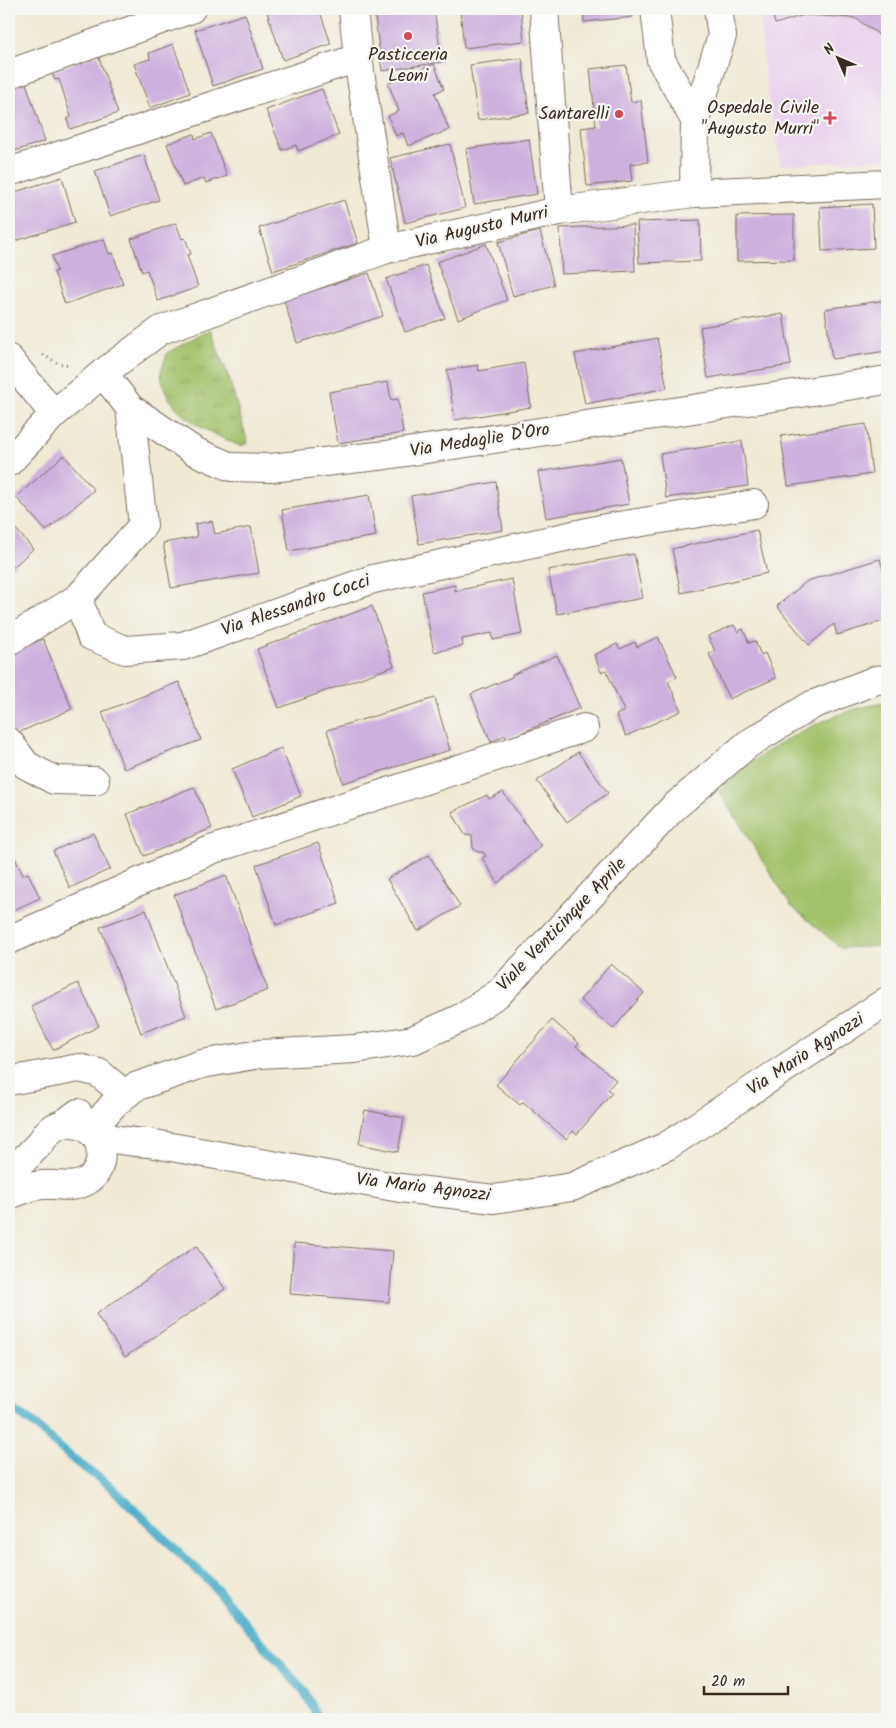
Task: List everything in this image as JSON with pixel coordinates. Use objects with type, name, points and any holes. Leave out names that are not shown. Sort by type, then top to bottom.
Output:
[{"type":"street","points":[[9,74],[191,9]]},
{"type":"street","points":[[353,9],[358,58],[387,249]]},
{"type":"street","points":[[544,9],[559,210]]},
{"type":"street","points":[[656,9],[661,60],[695,120]]},
{"type":"street","points":[[694,194],[695,120],[722,36],[718,9]]},
{"type":"street","points":[[9,172],[358,58]]},
{"type":"street","name":"Via Augusto Murri","points":[[9,462],[54,414],[103,373],[161,330],[387,249],[559,210],[694,194],[887,184]]},
{"type":"street","points":[[9,359],[54,414]]},
{"type":"street","name":"Via Medaglie D'Oro","points":[[103,373],[130,408],[194,452],[231,467],[271,468],[386,455],[887,380]]},
{"type":"street","points":[[9,641],[78,598],[143,525],[130,408]]},
{"type":"street","name":"Via Alessandro Cocci","points":[[78,598],[91,636],[125,650],[183,646],[373,579],[606,528],[754,504]]},
{"type":"street","name":"Viale Venticinque Aprile","points":[[9,1175],[41,1142],[47,1133],[55,1127],[65,1124],[92,1102],[126,1088],[202,1064],[260,1054],[355,1049],[413,1040],[459,1019],[499,993],[673,808],[748,744],[812,705],[876,680],[887,679]]},
{"type":"street","points":[[9,940],[210,850],[584,728]]},
{"type":"street","points":[[9,742],[26,765],[54,780],[95,781]]},
{"type":"street","name":"Via Mario Agnozzi","points":[[93,1133],[127,1142],[149,1143],[400,1188],[494,1199],[572,1187],[667,1146],[887,1001]]},
{"type":"street","points":[[9,1081],[79,1068],[99,1073],[126,1088]]},
{"type":"street","name":"Viale Venticinque Aprile","points":[[93,1133],[101,1119],[126,1088]]},
{"type":"street","points":[[9,1195],[29,1187],[44,1184],[80,1185],[90,1179],[100,1162],[101,1152],[98,1142],[93,1133],[85,1127],[65,1124]]},
{"type":"street","points":[[41,1142],[38,1152],[39,1163],[43,1172],[50,1180],[60,1185]]},
{"type":"street","name":"Via Mario Agnozzi","points":[[96,1171],[112,1158],[127,1150],[149,1143]]},
{"type":"path","points":[[42,354],[58,363],[73,365]]},
{"type":"shaded area","name":"Ospedale Civile \"Augusto Murri\"","points":[[757,9],[887,9],[887,159],[781,165],[765,78]]},
{"type":"green space","points":[[210,329],[229,378],[248,443],[240,446],[196,424],[185,416],[169,398],[164,387],[161,372],[167,353]]},
{"type":"green space","points":[[887,703],[887,946],[841,948],[791,906],[719,791],[756,759],[796,734],[842,714],[872,705]]},
{"type":"building","points":[[266,9],[319,9],[331,44],[283,60]]},
{"type":"building","name":"Pasticceria Leoni","points":[[374,9],[434,9],[442,62],[382,71]]},
{"type":"building","points":[[460,9],[521,9],[524,41],[464,48]]},
{"type":"building","points":[[583,9],[632,9],[633,17],[584,22]]},
{"type":"building","points":[[771,9],[887,9],[887,40],[855,18],[804,15],[775,24]]},
{"type":"building","points":[[245,14],[263,69],[213,86],[195,30]]},
{"type":"building","points":[[173,44],[190,93],[150,108],[134,64],[150,59],[149,53]]},
{"type":"building","points":[[98,55],[118,113],[70,129],[67,119],[71,117],[59,79],[55,80],[51,71]]},
{"type":"building","points":[[522,58],[529,113],[478,120],[470,65]]},
{"type":"building","points":[[434,64],[444,89],[435,93],[449,130],[408,146],[403,133],[396,136],[388,116],[399,111],[388,83]]},
{"type":"building","name":"Santarelli","points":[[626,65],[631,102],[641,100],[648,162],[630,164],[632,181],[587,186],[581,128],[596,126],[590,69]]},
{"type":"building","points":[[25,80],[45,141],[9,153],[9,85]]},
{"type":"building","points":[[322,89],[339,135],[298,151],[296,145],[282,150],[266,110]]},
{"type":"building","points":[[211,133],[227,176],[206,183],[204,178],[183,186],[167,144],[194,134],[195,139]]},
{"type":"building","points":[[529,139],[537,194],[474,204],[466,149]]},
{"type":"building","points":[[450,144],[465,208],[405,223],[390,158]]},
{"type":"building","points":[[144,155],[159,200],[110,216],[95,171]]},
{"type":"building","points":[[62,177],[75,222],[9,243],[9,194]]},
{"type":"building","points":[[344,200],[358,243],[273,271],[259,228]]},
{"type":"building","points":[[872,204],[874,248],[822,251],[820,207]]},
{"type":"building","points":[[794,215],[794,260],[737,261],[737,216]]},
{"type":"building","points":[[700,220],[701,261],[639,263],[637,222]]},
{"type":"building","points":[[176,223],[182,239],[185,238],[191,254],[187,255],[198,287],[158,301],[147,270],[142,272],[131,239]]},
{"type":"building","points":[[633,225],[635,271],[562,274],[560,228]]},
{"type":"building","points":[[540,231],[554,285],[513,296],[498,242]]},
{"type":"building","points":[[104,239],[109,254],[113,253],[123,284],[65,304],[54,272],[57,271],[52,256]]},
{"type":"building","points":[[486,244],[507,300],[458,319],[437,262]]},
{"type":"building","points":[[426,265],[445,318],[405,332],[386,279]]},
{"type":"building","points":[[369,273],[383,316],[297,343],[284,300]]},
{"type":"building","points":[[887,300],[887,351],[832,359],[825,309]]},
{"type":"building","points":[[783,314],[791,365],[708,378],[700,327]]},
{"type":"building","points":[[657,338],[667,388],[585,404],[575,354]]},
{"type":"building","points":[[524,363],[531,407],[455,420],[447,370],[478,365],[479,371]]},
{"type":"building","points":[[388,382],[391,400],[398,399],[403,433],[338,443],[329,392]]},
{"type":"building","points":[[866,424],[872,474],[788,486],[781,436]]},
{"type":"building","points":[[742,441],[748,486],[666,498],[660,454]]},
{"type":"building","points":[[64,455],[94,490],[46,531],[16,497]]},
{"type":"building","points":[[621,458],[629,504],[546,518],[538,472]]},
{"type":"building","points":[[496,482],[503,530],[419,544],[411,496]]},
{"type":"building","points":[[369,495],[376,536],[289,551],[282,510]]},
{"type":"building","points":[[9,521],[33,549],[9,571]]},
{"type":"building","points":[[212,521],[215,534],[251,527],[259,573],[171,588],[163,543],[197,537],[195,524]]},
{"type":"building","points":[[757,530],[767,573],[681,593],[672,549]]},
{"type":"building","points":[[634,554],[643,598],[557,614],[548,570]]},
{"type":"building","points":[[880,559],[887,584],[887,620],[837,635],[834,624],[809,645],[777,606],[807,581]]},
{"type":"building","points":[[512,579],[522,634],[493,640],[492,633],[462,639],[463,646],[434,652],[422,592],[455,585],[455,591]]},
{"type":"building","points":[[372,606],[394,666],[279,708],[257,649]]},
{"type":"building","points":[[734,625],[738,632],[743,629],[749,643],[755,641],[761,655],[765,653],[776,678],[729,699],[709,654],[715,651],[708,636]]},
{"type":"building","points":[[658,637],[677,677],[668,681],[681,711],[626,736],[616,715],[624,711],[606,670],[601,672],[594,655],[617,644],[620,649],[635,642],[637,647]]},
{"type":"building","points":[[43,639],[72,709],[13,735],[9,724],[9,654]]},
{"type":"building","points":[[557,655],[580,708],[507,739],[505,735],[491,742],[471,694]]},
{"type":"building","points":[[179,682],[201,740],[124,769],[102,712]]},
{"type":"building","points":[[435,698],[450,750],[343,783],[327,730]]},
{"type":"building","points":[[281,748],[301,796],[252,817],[232,769]]},
{"type":"building","points":[[578,752],[608,793],[567,822],[537,781]]},
{"type":"building","points":[[194,787],[212,828],[144,856],[127,814]]},
{"type":"building","points":[[503,792],[541,846],[498,883],[482,858],[486,856],[483,852],[478,852],[473,848],[472,836],[465,835],[452,812],[487,795],[489,799]]},
{"type":"building","points":[[93,833],[110,869],[70,888],[53,851]]},
{"type":"building","points":[[318,843],[339,903],[276,925],[256,865]]},
{"type":"building","points":[[11,850],[23,875],[28,873],[40,898],[9,912],[9,851]]},
{"type":"building","points":[[429,855],[460,906],[418,931],[387,879]]},
{"type":"building","points":[[226,875],[268,990],[216,1009],[174,895]]},
{"type":"building","points":[[146,910],[186,1016],[141,1033],[100,927]]},
{"type":"building","points":[[611,964],[644,993],[613,1029],[580,1000]]},
{"type":"building","points":[[78,983],[99,1026],[53,1050],[31,1006]]},
{"type":"building","points":[[552,1020],[579,1043],[576,1046],[616,1080],[608,1089],[612,1093],[577,1134],[573,1131],[566,1139],[523,1102],[520,1105],[496,1085]]},
{"type":"building","points":[[365,1110],[404,1118],[398,1152],[359,1144]]},
{"type":"building","points":[[294,1243],[393,1251],[389,1302],[290,1294]]},
{"type":"building","points":[[196,1246],[225,1289],[125,1357],[96,1314]]},
{"type":"waterway","points":[[9,1407],[30,1421],[74,1460],[110,1486],[211,1583],[305,1693],[319,1719]]},
{"type":"place","name":"Pasticceria Leoni","points":[[408,36]]},
{"type":"place","name":"Santarelli","points":[[619,114]]},
{"type":"place","name":"Ospedale Civile \"Augusto Murri\"","points":[[830,118]]}]
